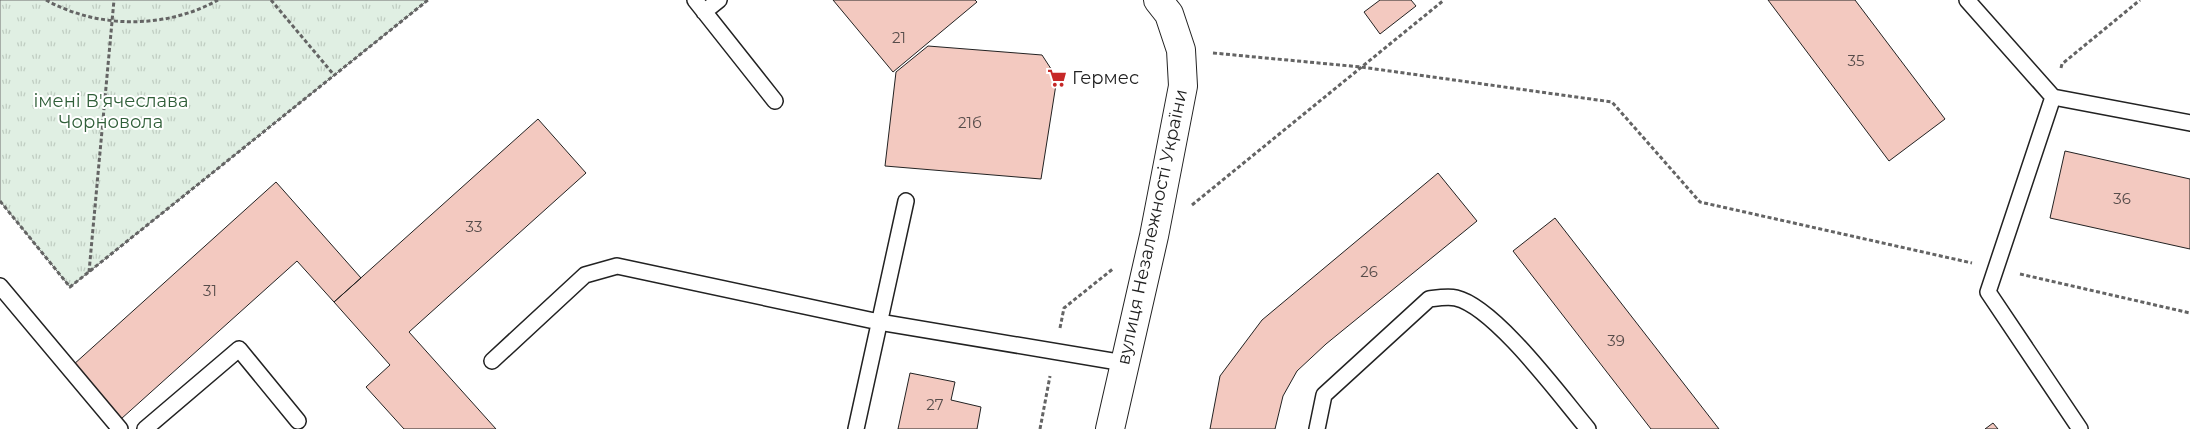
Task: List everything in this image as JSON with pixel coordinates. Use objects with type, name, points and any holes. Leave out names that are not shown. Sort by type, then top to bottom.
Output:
[{"type":"street","name":"вулиця Незалежності України","points":[[1110,429],[1154,236],[1183,86],[1181,50],[1169,14],[1158,0]]},
{"type":"lane","points":[[695,0],[775,101]]},
{"type":"lane","points":[[704,12],[719,0]]},
{"type":"lane","points":[[1967,0],[2053,96],[2190,122]]},
{"type":"lane","points":[[2053,96],[1988,292],[2080,429]]},
{"type":"lane","points":[[856,429],[906,201]]},
{"type":"lane","points":[[492,361],[585,275],[617,266],[879,322],[1124,363]]},
{"type":"lane","points":[[0,286],[120,429]]},
{"type":"lane","points":[[1317,429],[1324,395],[1429,299],[1456,298],[1479,308],[1512,338],[1588,429]]},
{"type":"lane","points":[[145,429],[239,349],[297,426]]},
{"type":"path","points":[[46,0],[83,16],[112,21],[140,22],[176,17],[218,0]]},
{"type":"path","points":[[89,272],[114,0]]},
{"type":"path","points":[[271,0],[334,75]]},
{"type":"path","points":[[0,201],[70,287],[428,0]]},
{"type":"path","points":[[1154,236],[1444,0]]},
{"type":"path","points":[[2053,96],[2062,64],[2140,0]]},
{"type":"path","points":[[1181,50],[1361,68],[1612,102],[1700,202],[2190,312]]},
{"type":"path","points":[[1040,429],[1064,308],[1117,266]]},
{"type":"green space","name":"імені В'ячеслава Чорновола","points":[[0,0],[428,0],[70,287],[0,201]]},
{"type":"building","points":[[833,0],[975,0],[977,2],[893,72]]},
{"type":"building","points":[[1380,0],[1411,0],[1416,6],[1380,34],[1364,12]]},
{"type":"building","points":[[1768,0],[1855,0],[1945,119],[1889,161]]},
{"type":"building","points":[[928,46],[1042,55],[1057,78],[1041,179],[885,166],[896,72]]},
{"type":"building","points":[[538,119],[586,173],[409,332],[496,429],[404,429],[366,387],[390,365],[334,302]]},
{"type":"building","points":[[2065,151],[2190,179],[2190,249],[2050,218]]},
{"type":"building","points":[[1438,173],[1477,221],[1326,344],[1297,371],[1283,396],[1275,429],[1210,429],[1220,376],[1262,320]]},
{"type":"building","points":[[276,182],[361,278],[334,302],[297,261],[121,419],[73,365]]},
{"type":"building","points":[[1555,218],[1719,429],[1651,429],[1513,251]]},
{"type":"building","points":[[910,373],[955,382],[951,400],[981,407],[977,429],[898,429]]},
{"type":"building","points":[[1993,423],[1998,429],[1985,429]]},
{"type":"place","name":"Гермес","points":[[1057,78]]}]
